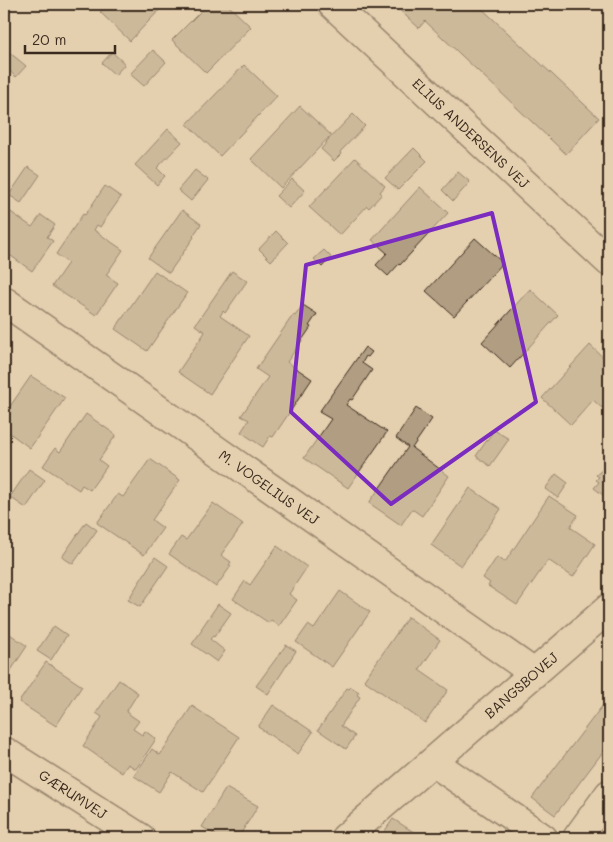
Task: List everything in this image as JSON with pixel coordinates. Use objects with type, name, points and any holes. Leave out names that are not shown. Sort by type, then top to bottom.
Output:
[{"type":"street","name":"ELIUS ANDERSENS VEJ","points":[[332,4],[609,262]]},
{"type":"street","name":"M. VOGELIUS VEJ","points":[[4,302],[534,674]]},
{"type":"street","name":"BANGSBOVEJ","points":[[345,838],[609,608]]},
{"type":"street","name":"GÆRUMVEJ","points":[[4,751],[141,838]]},
{"type":"street","points":[[433,762],[543,838]]},
{"type":"street","points":[[577,838],[609,794]]},
{"type":"highlighted area","points":[[492,213],[536,402],[391,504],[291,412],[306,265]]},
{"type":"building","points":[[108,4],[165,4],[130,41],[100,12]]},
{"type":"building","points":[[208,4],[227,4],[251,27],[206,73],[172,40]]},
{"type":"building","points":[[393,4],[477,4],[599,118],[566,154],[425,21],[419,28]]},
{"type":"building","points":[[4,48],[26,66],[16,77],[4,66]]},
{"type":"building","points":[[153,50],[166,62],[144,86],[130,74]]},
{"type":"building","points":[[112,52],[125,64],[115,75],[102,63]]},
{"type":"building","points":[[244,65],[277,96],[220,156],[187,124]]},
{"type":"building","points":[[300,106],[331,135],[281,188],[251,159]]},
{"type":"building","points":[[353,114],[365,126],[334,161],[321,149]]},
{"type":"building","points":[[168,129],[182,142],[157,168],[165,176],[157,185],[135,165]]},
{"type":"building","points":[[414,148],[427,161],[398,190],[385,178]]},
{"type":"building","points":[[355,158],[385,186],[380,192],[382,194],[369,208],[367,206],[340,235],[309,207]]},
{"type":"building","points":[[28,167],[40,175],[21,203],[9,195]]},
{"type":"building","points":[[195,170],[208,180],[191,201],[178,190]]},
{"type":"building","points":[[458,172],[470,182],[453,201],[442,190]]},
{"type":"building","points":[[292,179],[305,191],[289,208],[276,196]]},
{"type":"building","points":[[105,186],[121,197],[100,227],[97,225],[94,230],[123,250],[106,275],[118,283],[96,315],[52,286],[68,263],[56,254]]},
{"type":"building","points":[[420,187],[448,213],[388,276],[376,265],[387,253],[372,240]]},
{"type":"building","points":[[8,210],[32,227],[41,215],[55,225],[47,237],[53,241],[32,271],[4,251],[4,215]]},
{"type":"building","points":[[182,210],[201,224],[169,273],[148,258]]},
{"type":"building","points":[[276,231],[288,243],[271,261],[259,249]]},
{"type":"building","points":[[475,238],[503,263],[454,316],[426,291]]},
{"type":"building","points":[[324,250],[331,257],[322,267],[314,259]]},
{"type":"building","points":[[155,271],[187,293],[147,351],[115,329]]},
{"type":"building","points":[[232,271],[247,281],[225,313],[223,311],[220,316],[249,336],[210,394],[178,372],[205,332],[195,325]]},
{"type":"building","points":[[530,289],[558,315],[510,368],[482,342]]},
{"type":"building","points":[[303,305],[317,314],[309,326],[311,327],[287,362],[312,379],[273,437],[270,436],[263,447],[241,432],[249,420],[241,416],[268,377],[256,369],[293,315],[295,316]]},
{"type":"building","points":[[590,345],[609,363],[609,401],[602,408],[593,400],[571,425],[542,398]]},
{"type":"building","points":[[365,347],[372,352],[368,357],[366,356],[362,363],[372,370],[352,400],[350,399],[346,405],[387,432],[348,488],[304,458],[331,419],[319,412]]},
{"type":"building","points":[[31,376],[65,398],[30,448],[4,429],[4,415]]},
{"type":"building","points":[[416,408],[432,419],[412,448],[449,476],[422,516],[412,509],[401,525],[369,503],[408,447],[396,438]]},
{"type":"building","points":[[86,414],[116,435],[99,460],[107,466],[90,490],[82,485],[79,490],[43,466],[55,448],[60,452]]},
{"type":"building","points":[[494,430],[509,439],[490,466],[476,456]]},
{"type":"building","points":[[150,459],[180,480],[152,520],[163,528],[144,555],[97,523],[118,494],[123,497]]},
{"type":"building","points":[[29,469],[45,480],[26,508],[10,497]]},
{"type":"building","points":[[602,470],[605,471],[609,470],[609,496],[607,498],[594,488],[599,482],[596,480],[599,477],[596,475]]},
{"type":"building","points":[[556,474],[568,483],[558,498],[545,489]]},
{"type":"building","points":[[470,488],[501,509],[461,566],[431,545]]},
{"type":"building","points":[[549,496],[578,515],[570,527],[595,544],[573,577],[548,560],[517,605],[488,586],[490,583],[483,578],[497,557],[505,562]]},
{"type":"building","points":[[213,503],[243,524],[221,555],[231,562],[229,565],[231,566],[216,587],[169,554],[181,537],[186,540]]},
{"type":"building","points":[[86,522],[97,530],[73,564],[62,557]]},
{"type":"building","points":[[277,546],[307,567],[289,594],[297,600],[279,626],[271,620],[269,623],[233,599],[245,581],[250,585]]},
{"type":"building","points":[[155,557],[168,566],[140,607],[128,600]]},
{"type":"building","points":[[340,591],[370,612],[332,667],[296,642],[308,625],[314,629]]},
{"type":"building","points":[[218,604],[231,613],[214,637],[210,639],[225,651],[217,662],[192,644]]},
{"type":"building","points":[[408,617],[440,640],[419,670],[448,690],[425,723],[364,680]]},
{"type":"building","points":[[54,626],[67,635],[51,660],[37,651]]},
{"type":"building","points":[[4,630],[27,646],[4,681]]},
{"type":"building","points":[[286,645],[296,651],[268,694],[256,686]]},
{"type":"building","points":[[46,662],[82,686],[56,726],[19,702]]},
{"type":"building","points":[[119,680],[138,693],[126,712],[139,721],[133,729],[142,735],[145,731],[156,739],[136,769],[128,764],[122,773],[83,746],[102,717],[96,713]]},
{"type":"building","points":[[351,687],[359,692],[357,695],[360,697],[341,726],[355,736],[346,749],[318,730],[347,688]]},
{"type":"building","points":[[609,697],[609,744],[555,815],[532,798]]},
{"type":"building","points":[[273,705],[313,732],[298,754],[258,727]]},
{"type":"building","points":[[192,706],[239,737],[203,792],[172,772],[159,792],[134,776],[152,749],[160,755]]},
{"type":"building","points":[[226,788],[258,806],[238,838],[218,838],[202,827]]},
{"type":"building","points":[[393,819],[423,838],[380,838]]},
{"type":"building","points":[[4,829],[18,838],[4,838]]}]
